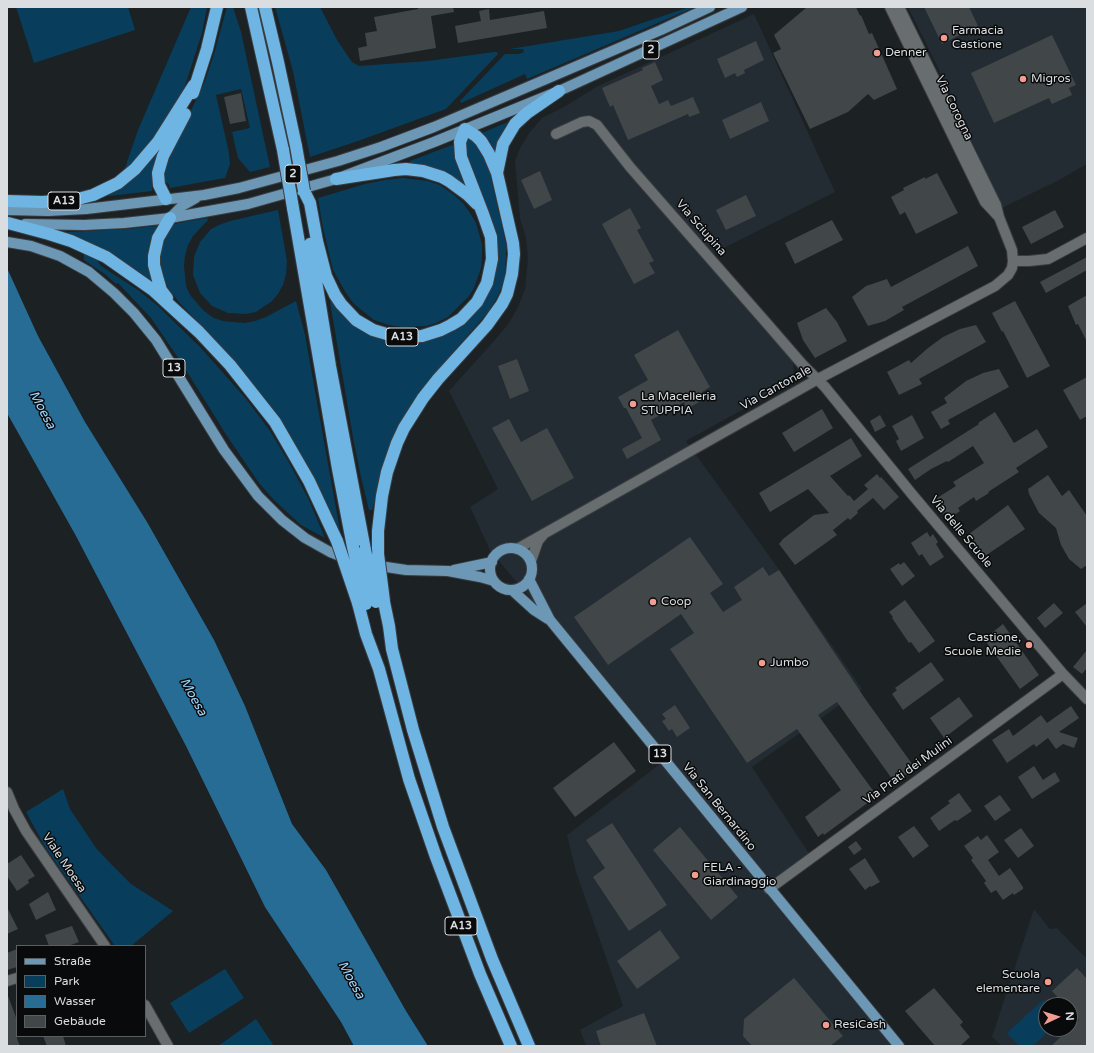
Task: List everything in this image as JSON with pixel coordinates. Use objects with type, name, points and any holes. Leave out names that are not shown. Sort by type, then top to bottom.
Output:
[{"type":"highway","name":"A13","points":[[166,199],[160,189],[158,180],[160,164],[191,101],[194,85],[207,49],[217,7]]},
{"type":"highway","name":"A13","points":[[251,7],[283,150],[302,205],[317,241],[326,276],[341,304],[356,320],[381,333],[401,337],[422,336],[442,330],[461,319],[477,302],[487,283],[492,259],[491,238],[461,157],[460,142],[465,129],[476,136],[485,146],[497,173],[513,243],[514,264],[507,294],[483,330],[423,398],[404,428],[392,457],[382,496],[378,526],[378,554],[371,603]]},
{"type":"highway","name":"A13","points":[[264,7],[278,62],[304,191],[302,205],[338,469],[359,548],[371,603],[379,669],[409,779],[433,850],[477,967],[511,1046]]},
{"type":"highway","name":"A13","points":[[7,201],[42,202],[74,200],[93,195],[118,183],[135,169],[154,147],[194,85]]},
{"type":"highway","name":"A13","points":[[497,173],[503,144],[515,124],[527,112],[559,91]]},
{"type":"highway","name":"A13","points":[[336,179],[394,170],[406,169],[423,171],[442,177],[459,187],[476,203],[483,214]]},
{"type":"highway","name":"A13","points":[[174,214],[160,233],[156,243],[154,256],[154,265],[161,290],[174,309]]},
{"type":"highway","name":"A13","points":[[8,223],[49,234],[87,247],[118,265],[153,290],[199,332],[230,365],[275,422],[309,481],[337,541],[371,603],[392,649],[413,730],[443,827],[492,959],[529,1046]]},
{"type":"main road","name":"2","points":[[7,210],[48,211],[86,209],[204,195],[239,188],[338,161],[434,127],[661,30],[710,7]]},
{"type":"main road","name":"2","points":[[8,223],[84,225],[124,222],[174,214],[192,214],[268,199],[336,179],[559,91],[742,7]]},
{"type":"main road","name":"A13","points":[[465,129],[473,110]]},
{"type":"main road","points":[[434,127],[451,126],[465,129]]},
{"type":"main road","name":"A13","points":[[166,199],[174,214],[187,203],[204,195]]},
{"type":"main road","name":"13","points":[[7,242],[41,248],[70,261],[96,277],[123,301],[156,340],[224,450],[247,482],[271,509],[296,531],[317,546],[361,562],[406,570],[448,571],[494,581]]},
{"type":"main road","points":[[511,548],[517,549],[525,554],[531,562],[532,570],[530,579],[519,589],[505,589],[498,586],[491,575],[492,562],[499,552],[511,548]]},
{"type":"main road","name":"13","points":[[448,571],[492,562]]},
{"type":"main road","name":"Via San Bernardino","points":[[530,579],[550,620],[899,1046]]},
{"type":"main road","name":"Via San Bernardino","points":[[512,590],[534,610],[550,620]]},
{"type":"street","name":"Via Corogna","points":[[890,7],[985,202],[999,217]]},
{"type":"street","name":"Via Corogna","points":[[899,7],[993,197],[999,217],[1010,241],[1013,261]]},
{"type":"street","name":"Via Sciupina","points":[[556,134],[582,122],[589,121],[596,125],[770,327],[818,380]]},
{"type":"street","points":[[1013,261],[1048,259],[1087,238]]},
{"type":"street","name":"Via Cantonale","points":[[517,549],[818,380],[995,286],[1008,274],[1012,268],[1013,261]]},
{"type":"street","name":"Via delle Scuole","points":[[818,380],[1063,674],[1087,699]]},
{"type":"street","points":[[531,562],[538,541],[544,533]]},
{"type":"street","name":"Via Prati dei Mulini","points":[[769,889],[1063,674]]},
{"type":"street","name":"Viale Moesa","points":[[7,792],[26,831],[104,945]]},
{"type":"street","points":[[146,1007],[168,1046]]},
{"type":"shaded area","points":[[908,7],[1087,7],[1087,164],[1059,180],[1002,208],[944,80]]},
{"type":"shaded area","points":[[754,14],[835,192],[708,256],[770,327],[793,362],[794,381],[686,441],[778,568],[862,689],[752,767],[812,858],[769,889],[898,1046],[586,1046],[580,1030],[623,1006],[576,872],[567,835],[665,760],[490,550],[470,507],[498,489],[449,391],[509,323],[518,307],[525,289],[528,258],[526,238],[520,218],[515,161],[521,146],[530,132],[542,118],[564,107],[598,86]]},
{"type":"shaded area","name":"Scuola elementare","points":[[1034,909],[1050,929],[1057,928],[1087,959],[1087,1046],[1002,1046],[992,1037]]},
{"type":"green space","points":[[16,7],[128,7],[135,30],[34,63]]},
{"type":"green space","points":[[191,7],[207,7],[202,33],[185,86],[177,104],[154,139],[127,170],[125,168],[138,130]]},
{"type":"green space","points":[[227,7],[233,7],[241,32],[270,167],[250,172],[238,158],[232,132],[250,128],[241,89],[216,95],[229,153],[230,164],[225,178],[170,188],[168,183],[164,184],[163,174],[166,163],[205,81]]},
{"type":"green space","points":[[275,7],[320,7],[337,40],[352,62],[359,66],[428,61],[494,52],[497,52],[498,54],[446,109],[310,157],[293,71]]},
{"type":"green space","points":[[689,7],[695,7],[527,79],[525,74],[461,103],[460,101],[505,54],[519,54],[524,52],[523,49],[510,49],[619,31]]},
{"type":"green space","points":[[508,122],[501,135],[496,150],[494,151],[490,142],[482,133]]},
{"type":"green space","points":[[470,138],[480,148],[488,165],[500,217],[506,245],[505,274],[502,286],[489,311],[427,382],[404,417],[382,475],[372,510],[369,510],[354,443],[330,302],[332,301],[341,314],[354,326],[404,342],[416,342],[442,336],[489,290],[495,276],[498,252],[497,239],[466,158],[465,140]]},
{"type":"green space","points":[[452,145],[454,146],[455,160],[464,184],[449,174],[437,169],[410,163],[410,161]]},
{"type":"green space","points":[[158,151],[160,153],[153,176],[152,191],[108,195],[123,186],[135,176]]},
{"type":"green space","points":[[403,178],[428,181],[440,185],[454,195],[463,203],[476,223],[482,244],[481,268],[474,288],[469,296],[448,317],[426,326],[402,327],[389,325],[374,320],[354,304],[333,270],[323,228],[318,198],[365,184]]},
{"type":"green space","points":[[278,210],[287,261],[283,285],[278,294],[271,302],[256,312],[246,314],[228,313],[212,306],[200,293],[193,275],[194,257],[200,242],[211,229],[219,225]]},
{"type":"green space","points":[[207,218],[208,220],[193,236],[188,245],[184,266],[186,286],[190,295],[204,311],[214,318],[223,321],[244,323],[266,317],[296,301],[305,335],[340,531],[321,492],[286,429],[239,366],[178,301],[164,280],[160,259],[161,249],[167,233],[173,224]]},
{"type":"green space","points":[[157,226],[149,249],[149,271],[152,282],[112,253],[67,234],[68,232]]},
{"type":"green space","points":[[84,253],[95,257],[101,266],[138,290],[158,306],[201,348],[247,400],[270,431],[287,459],[308,498],[325,538],[301,525],[274,500],[259,483],[151,318],[118,283],[116,284],[84,260]]},
{"type":"green space","points":[[63,789],[70,809],[96,848],[131,884],[173,911],[132,945],[114,945],[45,847],[26,812]]},
{"type":"green space","points":[[225,969],[244,998],[189,1033],[170,1003]]},
{"type":"green space","points":[[1038,1005],[1038,1037],[1043,1037],[1033,1046],[1019,1046],[1007,1033]]},
{"type":"green space","points":[[256,1019],[274,1046],[218,1046]]},
{"type":"water","name":"Moesa","points":[[7,268],[38,336],[85,422],[147,522],[214,640],[245,706],[292,824],[326,870],[406,1011],[428,1046],[354,1046],[341,1022],[265,907],[186,746],[76,536],[7,413]]},
{"type":"building","points":[[418,7],[453,7],[454,12],[431,16],[436,48],[360,61],[358,48],[367,46],[365,33],[377,31],[374,17],[418,9]]},
{"type":"building","points":[[807,7],[856,7],[869,34],[872,33],[897,89],[874,100],[868,94],[848,112],[810,129],[773,53],[781,49],[774,35]]},
{"type":"building","points":[[924,7],[969,7],[978,26],[942,44]]},
{"type":"building","points":[[489,9],[490,20],[544,11],[547,28],[458,43],[455,26],[481,21],[479,11]]},
{"type":"building","name":"Migros","points":[[1052,35],[1076,85],[1069,88],[1072,95],[1052,104],[1049,98],[994,123],[971,73]]},
{"type":"building","points":[[756,41],[764,60],[744,70],[745,73],[737,77],[735,73],[725,78],[717,59]]},
{"type":"building","points":[[655,62],[663,80],[651,86],[659,104],[668,100],[671,106],[693,97],[700,113],[689,117],[688,114],[628,140],[613,105],[610,107],[602,88],[643,70],[642,68]]},
{"type":"building","points":[[241,93],[246,121],[230,124],[224,97]]},
{"type":"building","points":[[761,102],[769,121],[730,139],[722,120]]},
{"type":"building","points":[[540,171],[552,200],[534,209],[521,180]]},
{"type":"building","points":[[937,173],[958,213],[916,234],[905,212],[900,215],[891,197],[904,190],[903,188]]},
{"type":"building","points":[[746,195],[756,216],[726,230],[716,210]]},
{"type":"building","points":[[630,208],[641,228],[637,230],[654,261],[649,263],[655,273],[634,284],[602,224]]},
{"type":"building","points":[[1055,210],[1064,227],[1031,244],[1022,227]]},
{"type":"building","points":[[832,220],[843,240],[795,264],[785,243]]},
{"type":"building","points":[[968,246],[978,266],[902,307],[904,310],[885,321],[868,326],[852,297],[866,286],[887,279],[891,287]]},
{"type":"building","points":[[1087,257],[1087,270],[1046,293],[1040,282]]},
{"type":"building","points":[[1087,295],[1087,342],[1078,324],[1076,325],[1068,306]]},
{"type":"building","points":[[1015,301],[1050,366],[1027,378],[992,313]]},
{"type":"building","points":[[826,308],[837,322],[847,341],[815,358],[803,340],[797,323]]},
{"type":"building","points":[[976,325],[986,342],[919,379],[922,384],[899,395],[887,372],[909,360],[911,363],[943,337],[960,329]]},
{"type":"building","points":[[678,330],[710,387],[702,392],[706,398],[687,409],[684,402],[651,420],[661,440],[627,459],[622,449],[642,438],[626,408],[624,408],[618,397],[648,380],[634,355]]},
{"type":"building","points":[[517,359],[529,391],[510,399],[498,366]]},
{"type":"building","points":[[999,369],[1009,387],[948,420],[950,424],[941,429],[931,412],[947,403],[944,398],[966,381],[983,373]]},
{"type":"building","points":[[1087,377],[1087,416],[1080,420],[1063,390]]},
{"type":"building","points":[[822,409],[833,428],[794,452],[782,433]]},
{"type":"building","points":[[995,412],[1014,443],[1037,429],[1048,447],[1016,468],[1019,472],[988,492],[989,493],[976,501],[974,497],[958,508],[960,511],[950,518],[946,512],[943,514],[934,500],[956,486],[953,482],[984,463],[973,446],[948,462],[947,461],[931,469],[915,480],[908,469],[979,424],[978,423]]},
{"type":"building","points":[[880,415],[886,426],[875,432],[870,421]]},
{"type":"building","points":[[912,415],[924,438],[901,451],[896,441],[899,439],[892,426]]},
{"type":"building","points":[[509,419],[521,442],[547,428],[574,478],[532,501],[492,428]]},
{"type":"building","points":[[851,438],[862,456],[830,476],[854,501],[868,489],[864,485],[877,474],[899,497],[884,510],[873,498],[857,511],[858,513],[850,520],[848,518],[833,530],[837,535],[795,565],[779,544],[783,539],[814,515],[829,513],[808,489],[770,512],[759,493]]},
{"type":"building","points":[[1048,475],[1062,496],[1069,490],[1087,516],[1087,565],[1081,569],[1069,559],[1061,545],[1056,528],[1039,513],[1029,494],[1028,489]]},
{"type":"building","points":[[1008,505],[1025,529],[982,558],[973,546],[976,544],[969,534]]},
{"type":"building","points":[[927,532],[930,537],[933,534],[938,542],[936,544],[944,557],[930,566],[922,554],[919,556],[911,543]]},
{"type":"building","points":[[690,537],[723,584],[710,593],[723,612],[742,600],[734,587],[763,567],[769,576],[779,570],[866,700],[915,768],[895,783],[837,702],[818,715],[877,796],[824,835],[823,833],[818,837],[805,817],[841,790],[797,729],[747,763],[670,649],[694,633],[681,614],[608,665],[574,617]]},
{"type":"building","points":[[904,562],[915,576],[902,586],[890,569],[899,563],[900,565]]},
{"type":"building","points":[[905,600],[935,641],[919,653],[911,642],[909,643],[889,612]]},
{"type":"building","points":[[1054,603],[1063,613],[1045,628],[1037,618]]},
{"type":"building","points":[[1087,603],[1087,627],[1075,612]]},
{"type":"building","points":[[1003,624],[1039,675],[1020,689],[984,639]]},
{"type":"building","points":[[1087,650],[1087,668],[1082,674],[1073,667]]},
{"type":"building","points":[[931,662],[944,680],[903,710],[892,694],[897,690],[895,688]]},
{"type":"building","points":[[959,697],[973,716],[944,738],[930,718]]},
{"type":"building","points":[[675,705],[690,728],[677,737],[672,729],[669,731],[662,721],[666,719],[662,714]]},
{"type":"building","points":[[1071,706],[1079,718],[1059,732],[1078,738],[1074,748],[1063,744],[1056,749],[1048,738],[1036,747],[1034,744],[1007,763],[992,740],[1009,729],[1013,736],[1041,715],[1047,723]]},
{"type":"building","points":[[614,742],[636,771],[575,817],[553,788]]},
{"type":"building","points":[[1034,766],[1043,780],[1055,772],[1060,781],[1032,799],[1018,777]]},
{"type":"building","points":[[959,793],[972,811],[939,831],[930,818],[950,803],[948,801]]},
{"type":"building","points":[[1000,795],[1011,810],[995,821],[984,806]]},
{"type":"building","points":[[612,823],[667,905],[629,931],[593,877],[605,868],[586,840]]},
{"type":"building","points":[[914,826],[929,846],[913,858],[898,837]]},
{"type":"building","points":[[680,827],[738,897],[711,920],[653,850]]},
{"type":"building","points":[[1021,828],[1034,846],[1018,858],[1004,840]]},
{"type":"building","points":[[987,835],[999,852],[988,860],[999,876],[1010,868],[1023,887],[1023,889],[1014,895],[1013,893],[1003,900],[996,890],[991,893],[984,883],[986,881],[971,860],[973,858],[964,846],[978,836],[981,840]]},
{"type":"building","points":[[856,841],[862,849],[854,855],[848,847]]},
{"type":"building","points":[[21,855],[35,876],[28,880],[29,883],[17,891],[7,876],[7,864]]},
{"type":"building","points":[[865,858],[880,882],[865,890],[849,869]]},
{"type":"building","points":[[48,892],[56,910],[36,920],[29,904]]},
{"type":"building","points":[[7,907],[18,929],[7,934]]},
{"type":"building","points":[[72,926],[79,942],[71,945],[49,945],[45,935]]},
{"type":"building","points":[[660,930],[680,958],[637,989],[617,961]]},
{"type":"building","points":[[16,949],[16,967],[7,970],[7,953]]},
{"type":"building","name":"Scuola elementare","points":[[1077,968],[1087,979],[1087,1046],[1051,1046],[1061,1037],[1078,1037],[1079,1020],[1078,997],[1058,997],[1052,991]]},
{"type":"building","points":[[794,978],[843,1036],[830,1046],[752,1046],[743,1036],[744,1019]]},
{"type":"building","points":[[934,988],[963,1022],[960,1025],[970,1037],[960,1046],[935,1046],[905,1011]]},
{"type":"building","points":[[8,996],[16,1017],[16,1037],[20,1046],[7,1046]]},
{"type":"building","points":[[644,1013],[657,1046],[601,1046],[596,1031]]},
{"type":"building","points":[[43,1037],[63,1037],[66,1046],[47,1046]]},
{"type":"place","name":"Farmacia Castione","points":[[944,38]]},
{"type":"place","name":"Denner","points":[[877,53]]},
{"type":"place","name":"Migros","points":[[1023,79]]},
{"type":"place","name":"La Macelleria STUPPIA","points":[[633,404]]},
{"type":"place","name":"Coop","points":[[653,602]]},
{"type":"place","name":"Castione, Scuole Medie","points":[[1029,645]]},
{"type":"place","name":"Jumbo","points":[[762,663]]},
{"type":"place","name":"FELA - Giardinaggio","points":[[695,875]]},
{"type":"place","name":"Scuola elementare","points":[[1048,982]]},
{"type":"place","name":"ResiCash","points":[[826,1025]]}]
